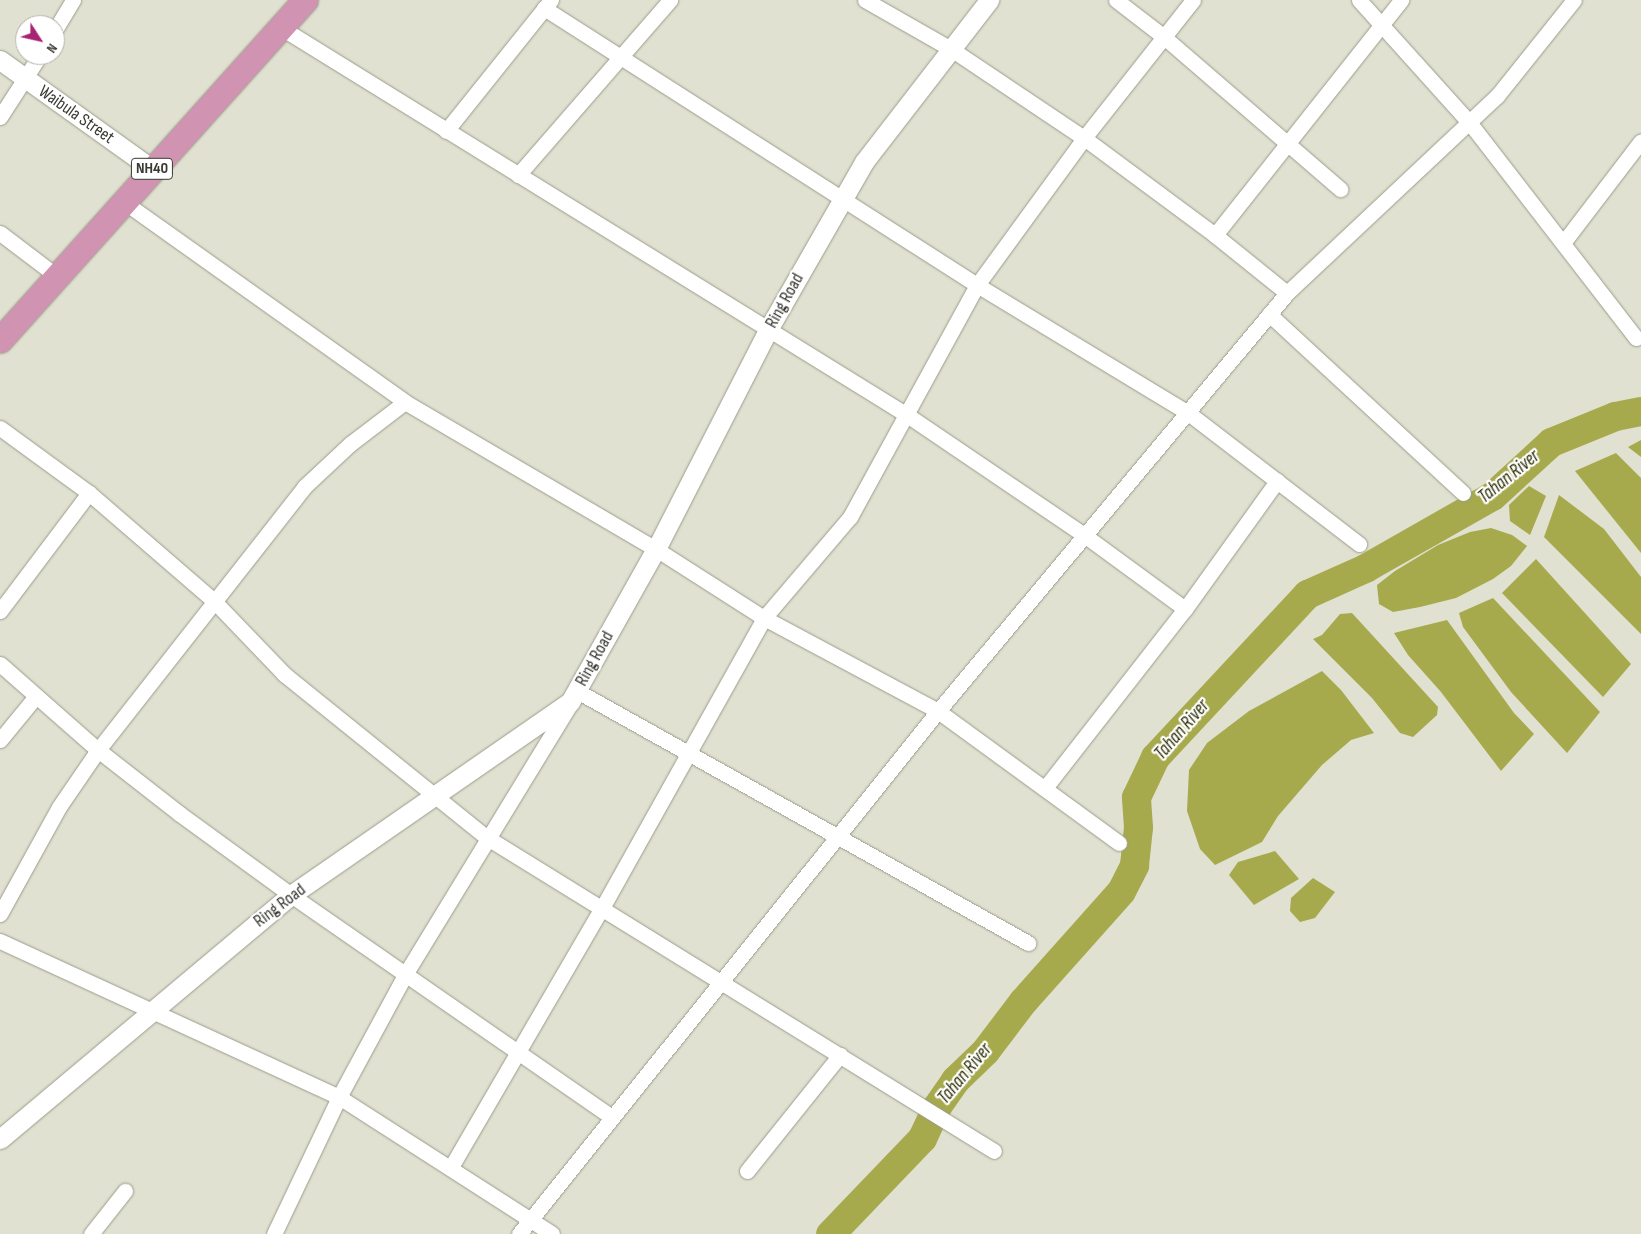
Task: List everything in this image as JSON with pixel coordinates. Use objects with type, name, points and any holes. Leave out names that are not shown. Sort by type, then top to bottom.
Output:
[{"type":"highway","name":"NH40","points":[[0,340],[305,0]]},
{"type":"street","points":[[64,15],[73,0]]},
{"type":"street","points":[[518,175],[670,0]]},
{"type":"street","points":[[865,0],[951,49],[1084,138],[1215,235],[1287,293]]},
{"type":"street","name":"Ring Road","points":[[0,1139],[150,1011],[291,895],[435,798],[574,697],[656,549],[769,328],[864,162],[989,0]]},
{"type":"street","points":[[1116,0],[1164,37],[1340,189]]},
{"type":"street","points":[[450,1167],[520,1052],[764,618],[850,516],[977,285],[1084,138],[1193,0]]},
{"type":"street","points":[[1360,0],[1469,122],[1636,338]]},
{"type":"street","points":[[1215,235],[1401,0]]},
{"type":"street","points":[[519,1234],[836,836],[1269,314],[1287,293],[1497,96],[1574,0]]},
{"type":"street","points":[[446,131],[548,4],[620,57],[977,285],[1187,412],[1359,544]]},
{"type":"street","points":[[280,27],[907,415],[1084,535],[1185,609]]},
{"type":"street","name":"Waibula Street","points":[[0,60],[152,169]]},
{"type":"street","points":[[0,117],[34,65]]},
{"type":"street","points":[[1563,244],[1641,142]]},
{"type":"street","points":[[124,202],[405,402],[656,549],[764,618],[938,711],[1119,843]]},
{"type":"street","points":[[0,233],[58,277]]},
{"type":"street","points":[[1269,314],[1463,492]]},
{"type":"street","points":[[0,914],[59,807],[98,750],[304,487],[350,444],[405,402]]},
{"type":"street","points":[[0,428],[89,493],[214,601],[284,674],[435,798],[486,837],[994,1151]]},
{"type":"street","points":[[1045,788],[1185,609],[1277,481]]},
{"type":"street","points":[[0,611],[89,493]]},
{"type":"street","points":[[0,664],[98,750],[291,895],[612,1117]]},
{"type":"street","points":[[0,740],[36,696]]},
{"type":"street","points":[[274,1234],[339,1097],[406,974],[486,837],[574,697],[688,754],[1028,943]]},
{"type":"street","points":[[0,941],[66,969],[150,1011],[339,1097],[532,1218],[552,1234]]},
{"type":"street","points":[[747,1171],[840,1055]]},
{"type":"street","points":[[91,1234],[125,1191]]},
{"type":"shaded area","points":[[1641,440],[1641,457],[1628,447]]},
{"type":"shaded area","points":[[1616,453],[1641,478],[1641,553],[1575,471]]},
{"type":"shaded area","points":[[1529,486],[1546,496],[1530,535],[1510,521],[1509,505]]},
{"type":"shaded area","points":[[1559,495],[1604,529],[1641,577],[1641,634],[1544,537]]},
{"type":"shaded area","points":[[1491,528],[1512,535],[1527,546],[1511,566],[1493,579],[1456,598],[1420,607],[1393,612],[1379,604],[1377,585],[1395,571],[1438,545],[1470,532]]},
{"type":"shaded area","points":[[1536,559],[1631,664],[1603,697],[1502,593]]},
{"type":"shaded area","points":[[1493,598],[1600,712],[1567,753],[1511,692],[1463,627],[1459,613]]},
{"type":"shaded area","points":[[1352,613],[1438,707],[1437,715],[1413,737],[1400,733],[1372,698],[1313,639],[1322,635],[1340,614]]},
{"type":"shaded area","points":[[1447,620],[1514,713],[1534,734],[1501,771],[1441,692],[1408,655],[1394,633]]},
{"type":"shaded area","points":[[1322,671],[1341,690],[1374,733],[1351,740],[1322,765],[1278,816],[1262,842],[1215,865],[1200,849],[1187,811],[1189,770],[1207,743],[1249,711]]},
{"type":"shaded area","points":[[1275,851],[1299,879],[1254,905],[1229,875],[1238,862]]},
{"type":"shaded area","points":[[1313,878],[1335,892],[1315,918],[1300,922],[1290,911],[1291,898]]},
{"type":"waterway","name":"Tahan River","points":[[830,1234],[922,1138],[937,1106],[955,1080],[985,1051],[1023,1001],[1121,891],[1134,865],[1138,827],[1136,797],[1155,757],[1307,594],[1365,568],[1492,496],[1551,442],[1615,416],[1641,411]]}]
